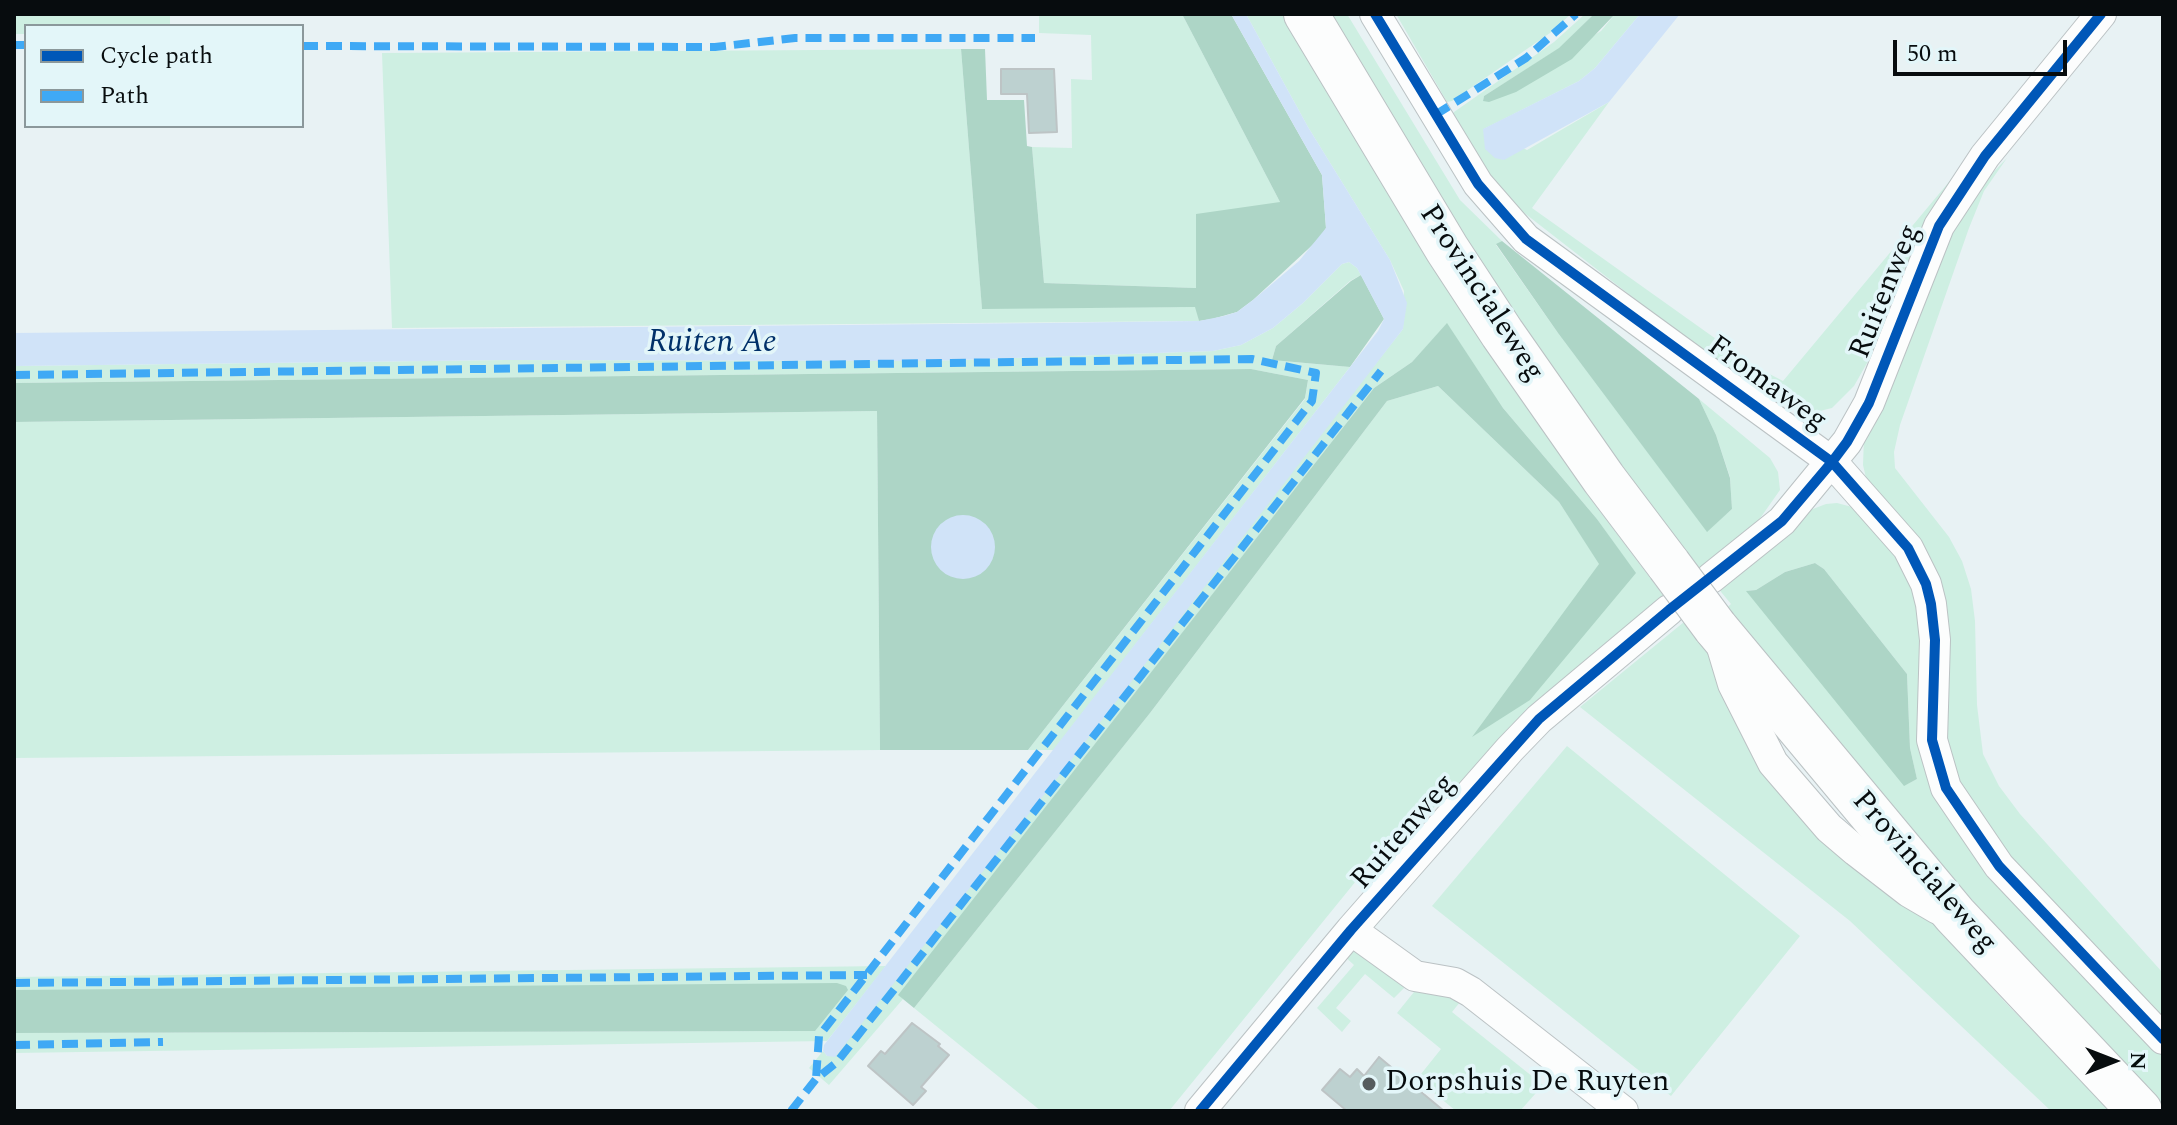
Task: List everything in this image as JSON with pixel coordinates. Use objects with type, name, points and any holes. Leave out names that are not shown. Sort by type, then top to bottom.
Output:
[{"type":"highway","name":"Provincialeweg","points":[[1306,14],[1447,249],[1502,333],[1604,479],[1715,627],[1967,927],[2140,1111]]},
{"type":"street","name":"Fromaweg","points":[[1375,14],[1478,184],[1526,239],[1832,462],[1908,548],[1926,584],[1931,604],[1935,640],[1932,740],[1940,773],[1953,802],[2014,883],[2163,1039]]},
{"type":"street","name":"Ruitenweg","points":[[1711,578],[1782,521],[1847,442],[1869,403],[1939,226],[1985,156],[2101,14]]},
{"type":"street","name":"Ruitenweg","points":[[1200,1111],[1351,930],[1539,719],[1669,610]]},
{"type":"street","points":[[1351,930],[1415,976],[1455,983],[1471,992],[1623,1111]]},
{"type":"green space","points":[[14,14],[170,14],[170,24],[24,24],[24,34],[14,34]]},
{"type":"green space","points":[[1039,14],[1182,14],[1280,202],[1196,288],[1044,283],[1032,147],[1072,148],[1071,79],[1092,80],[1091,35],[1039,33]]},
{"type":"green space","points":[[1182,14],[1231,14],[1322,175],[1326,228],[1320,238],[1237,312],[1212,319],[1199,321],[1195,307],[982,309],[961,49],[985,49],[987,100],[1024,100],[1027,146],[1032,147],[1044,283],[1196,288],[1196,214],[1280,202]]},
{"type":"green space","points":[[1246,14],[1290,14],[1475,330],[1584,490],[1666,599],[1540,707],[1356,881],[1169,1111],[1041,1111],[914,1008],[1150,713],[1387,401],[1438,386],[1559,502],[1600,564],[1475,735],[1635,573],[1597,519],[1503,408],[1447,324],[1412,362],[1374,388],[899,995],[903,999],[829,1085],[809,1068],[823,1051],[827,1056],[1403,329],[1404,291],[1390,260],[1308,127]]},
{"type":"green space","points":[[1321,14],[1347,14],[1460,200],[1502,241],[1496,245],[1558,333],[1707,531],[1732,509],[1730,477],[1716,435],[1699,399],[1770,458],[1778,472],[1780,490],[1734,547],[1697,577],[1599,453]]},
{"type":"green space","points":[[1396,14],[1571,14],[1550,33],[1447,102]]},
{"type":"green space","points":[[1585,14],[1594,14],[1560,48],[1484,96],[1483,101],[1601,31],[1615,14],[1640,14],[1595,68],[1579,81],[1484,129],[1527,150],[1609,102],[1532,208],[1754,366],[1783,381],[1953,177],[1901,275],[1875,349],[1854,386],[1832,408],[1808,414],[1702,351],[1514,205],[1504,190],[1489,178],[1450,122],[1454,112],[1554,42]]},
{"type":"green space","points":[[1594,14],[1615,14],[1572,59],[1516,92],[1489,102],[1483,101],[1484,96],[1559,48]]},
{"type":"green space","points":[[961,49],[982,308],[1196,307],[1199,321],[392,328],[382,53]]},
{"type":"green space","points":[[2007,158],[1984,191],[1969,228],[1900,425],[1894,452],[1895,468],[1949,537],[1962,561],[1971,589],[1977,705],[1983,754],[1999,786],[2020,814],[2163,973],[2163,1026],[2028,885],[1948,770],[1944,640],[1866,478],[1863,465],[1864,437],[1929,270],[1972,194]]},
{"type":"green space","points":[[1502,241],[1699,399],[1716,435],[1730,478],[1732,509],[1707,532],[1558,333],[1496,244]]},
{"type":"green space","points":[[1349,262],[1361,275],[1350,281],[1276,346],[1272,360],[1350,367],[1054,750],[1028,750],[1305,399],[1308,380],[1251,369],[14,383],[14,366],[506,360],[928,361],[1213,351],[1241,345],[1273,328],[1342,264]]},
{"type":"green space","points":[[1361,275],[1384,319],[1350,367],[1272,360],[1276,346]]},
{"type":"green space","points":[[1447,323],[1503,408],[1597,519],[1636,573],[1530,700],[1472,737],[1599,564],[1559,502],[1438,386],[1387,401],[1150,713],[914,1008],[898,995],[1374,388],[1412,362]]},
{"type":"green space","points":[[1251,369],[1308,380],[1305,398],[1028,750],[880,750],[877,411],[14,422],[14,383]]},
{"type":"green space","points":[[877,411],[880,750],[14,758],[14,422]]},
{"type":"green space","points":[[1837,503],[1856,508],[1874,523],[1918,587],[1927,760],[2163,1051],[2163,1111],[1975,917],[1722,612],[1731,604],[1717,587],[1805,512]],"holes":[[[1815,563],[1824,569],[1907,674],[1910,748],[1917,779],[1905,785],[1747,591],[1756,590],[1785,572]]]},
{"type":"green space","points":[[1815,563],[1824,569],[1907,674],[1910,748],[1917,779],[1904,786],[1746,591],[1756,590],[1785,572]]},
{"type":"green space","points":[[1684,622],[1706,650],[1747,731],[1903,901],[1937,926],[2004,1001],[2111,1111],[2051,1111],[1850,921],[1580,707]]},
{"type":"green space","points":[[1567,746],[1800,936],[1671,1096],[1432,906]]},
{"type":"green space","points":[[1350,949],[1359,949],[1408,984],[1394,998],[1365,974],[1336,1008],[1351,1021],[1342,1032],[1317,1008],[1354,965],[1342,954]]},
{"type":"green space","points":[[886,966],[827,1041],[14,1053],[14,1033],[814,1031],[14,990],[14,977]]},
{"type":"green space","points":[[837,983],[848,990],[815,1031],[14,1033],[14,990]]},
{"type":"green space","points":[[1418,987],[1464,997],[1452,1012],[1543,1085],[1520,1111],[1456,1111],[1417,1079],[1441,1049],[1397,1013]]},
{"type":"water","name":"Ruiten Ae","points":[[1231,14],[1246,14],[1308,127],[1390,260],[1407,303],[1403,329],[1055,781],[835,1057],[827,1056],[823,1051],[824,1045],[1378,331],[1384,319],[1357,268],[1349,262],[1342,264],[1273,328],[1241,345],[1213,351],[928,361],[506,360],[14,366],[14,333],[1199,321],[1224,316],[1237,312],[1299,261],[1326,228],[1322,175]]},
{"type":"water","points":[[1640,14],[1680,14],[1609,102],[1504,160],[1495,158],[1485,149],[1483,129],[1579,81],[1595,68]]},
{"type":"water","points":[[963,515],[975,517],[986,524],[993,535],[993,559],[986,570],[975,577],[963,579],[951,577],[940,570],[933,559],[931,547],[933,535],[940,524],[951,517]]},
{"type":"building","points":[[1001,69],[1054,69],[1057,132],[1029,133],[1027,94],[1001,94]]},
{"type":"building","points":[[912,1023],[940,1044],[938,1046],[949,1055],[921,1087],[926,1091],[913,1105],[868,1066],[881,1051],[885,1054]]},
{"type":"building","name":"Dorpshuis De Ruyten","points":[[1379,1057],[1444,1111],[1347,1111],[1322,1090],[1340,1069],[1350,1077],[1357,1069],[1364,1076]]},
{"type":"marked path","points":[[1435,115],[1526,58],[1576,14]]},
{"type":"marked path","points":[[304,46],[715,47],[795,38],[1035,38]]},
{"type":"marked path","points":[[14,45],[24,45]]},
{"type":"marked path","points":[[14,375],[1252,359],[1316,373],[1312,401],[819,1036],[816,1079]]},
{"type":"marked path","points":[[791,1111],[816,1079],[837,1062],[1381,371]]},
{"type":"marked path","points":[[14,983],[867,975]]},
{"type":"marked path","points":[[14,1045],[163,1042]]},
{"type":"cycle path","points":[[1375,14],[1478,184],[1526,239],[1832,462],[1908,548],[1926,584],[1931,604],[1935,640],[1932,740],[1946,788],[1999,866],[2163,1039]]},
{"type":"cycle path","points":[[1200,1111],[1351,930],[1539,719],[1782,521],[1832,462],[1869,403],[1939,226],[1985,156],[2101,14]]},
{"type":"place","name":"Dorpshuis De Ruyten","points":[[1369,1084]]}]
